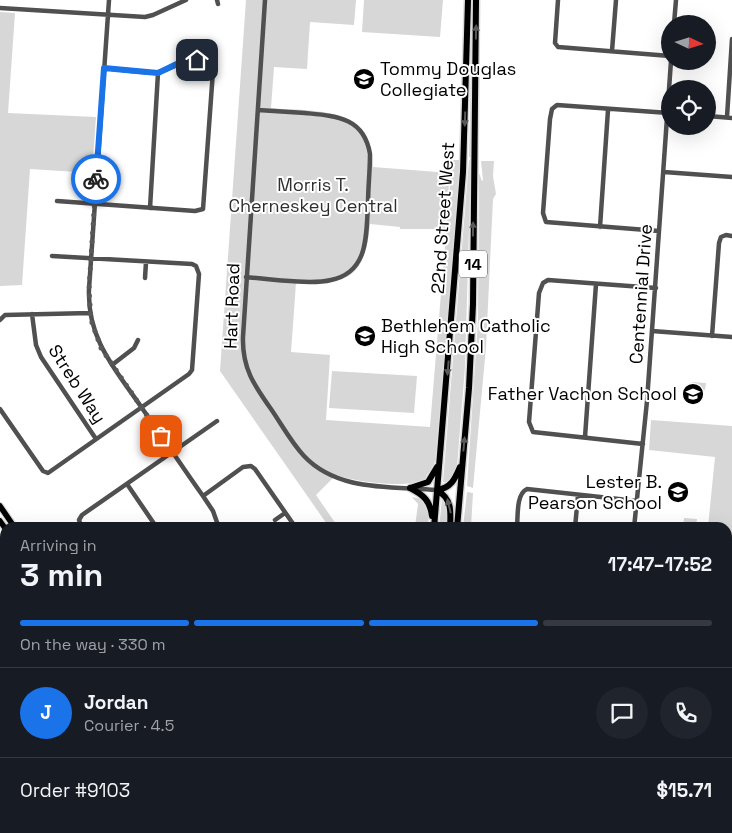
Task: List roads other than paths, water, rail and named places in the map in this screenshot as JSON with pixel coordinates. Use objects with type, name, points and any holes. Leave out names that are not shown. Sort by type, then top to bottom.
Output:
[{"type":"highway","name":"22nd Street West","points":[[434,522],[463,172],[468,0]]},
{"type":"highway","name":"22nd Street West","points":[[458,522],[469,388],[473,304],[476,0]]},
{"type":"highway","points":[[410,488],[430,480],[440,461]]},
{"type":"highway","points":[[437,490],[451,485],[463,461]]},
{"type":"highway","points":[[410,488],[427,499],[433,522]]},
{"type":"highway","points":[[437,490],[449,502],[451,507],[450,522]]},
{"type":"main road","points":[[0,506],[11,522]]},
{"type":"street","points":[[109,0],[91,258],[90,313],[98,342],[213,511],[216,522]]},
{"type":"street","points":[[0,8],[151,16],[186,0]]},
{"type":"street","name":"Hart Road","points":[[265,0],[242,343],[246,368],[256,387],[298,449],[317,467],[340,480],[361,484],[437,490]]},
{"type":"street","points":[[558,0],[555,43],[558,47],[661,55]]},
{"type":"street","points":[[612,51],[616,0]]},
{"type":"street","points":[[675,15],[676,0]]},
{"type":"street","points":[[716,117],[729,118],[732,39]]},
{"type":"street","points":[[57,201],[198,211],[203,209],[213,67],[209,62],[188,60],[158,73],[104,68]]},
{"type":"street","points":[[150,208],[158,73]]},
{"type":"street","points":[[659,231],[546,222],[543,213],[552,109],[557,105],[661,113]]},
{"type":"street","points":[[246,277],[317,282],[337,279],[349,272],[356,264],[363,251],[366,237],[370,161],[369,147],[362,133],[350,122],[335,116],[258,110]]},
{"type":"street","points":[[600,227],[608,110]]},
{"type":"street","name":"Centennial Drive","points":[[634,522],[643,444],[667,135]]},
{"type":"street","points":[[664,172],[732,177]]},
{"type":"street","points":[[712,336],[719,244],[721,237],[726,235],[732,236]]},
{"type":"street","points":[[0,410],[45,473],[50,472],[192,370],[199,274],[199,270],[194,265],[52,256]]},
{"type":"street","points":[[145,278],[146,262]]},
{"type":"street","points":[[643,444],[533,432],[529,422],[539,293],[542,283],[548,280],[656,288]]},
{"type":"street","points":[[585,437],[596,284]]},
{"type":"street","points":[[0,320],[5,315],[90,313]]},
{"type":"street","name":"Streb Way","points":[[32,314],[34,338],[41,358],[96,439]]},
{"type":"street","points":[[652,331],[732,337]]},
{"type":"street","points":[[112,365],[134,348],[138,340]]},
{"type":"street","points":[[79,522],[80,517],[217,421]]},
{"type":"street","points":[[203,496],[243,467],[251,466],[292,522]]},
{"type":"street","points":[[127,484],[153,522]]},
{"type":"street","points":[[518,522],[520,495],[524,490],[530,489],[636,501]]},
{"type":"street","points":[[576,522],[578,495]]},
{"type":"street","points":[[275,520],[285,513]]},
{"type":"place","name":"Tommy Douglas Collegiate","points":[[364,79]]},
{"type":"place","name":"Bethlehem Catholic High School","points":[[365,336]]},
{"type":"place","name":"Father Vachon School","points":[[693,394]]},
{"type":"place","name":"Lester B. Pearson School","points":[[678,492]]},
{"type":"park label","name":"Morris T. Cherneskey Central","points":[[313,195]]}]
